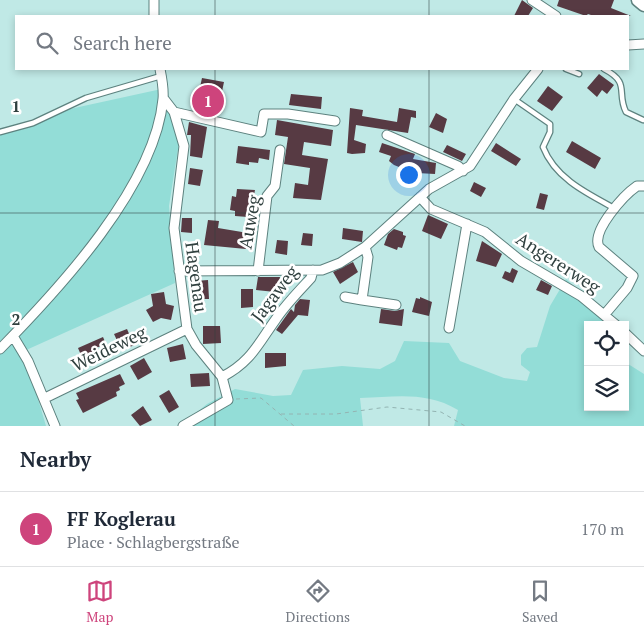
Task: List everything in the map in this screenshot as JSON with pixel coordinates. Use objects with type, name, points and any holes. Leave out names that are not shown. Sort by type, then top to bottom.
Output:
[{"type":"main road","points":[[638,0],[644,5]]},
{"type":"street","points":[[154,0],[154,15]]},
{"type":"street","points":[[532,0],[554,15]]},
{"type":"street","points":[[629,45],[644,44]]},
{"type":"street","points":[[420,197],[434,186],[464,171],[479,155],[514,99],[537,70]]},
{"type":"street","points":[[0,349],[59,286],[110,220],[145,159],[153,141],[164,99],[161,72]]},
{"type":"street","name":"Hagenau","points":[[164,99],[174,112],[183,138],[185,154],[174,228],[187,329],[196,345],[222,377],[228,400]]},
{"type":"street","points":[[174,112],[261,132],[264,114],[288,114],[334,121]]},
{"type":"street","points":[[387,135],[458,166],[464,171]]},
{"type":"street","name":"Auweg","points":[[258,271],[267,196],[274,186],[280,150]]},
{"type":"street","name":"Angererweg","points":[[605,314],[627,288],[633,276],[602,251],[597,244],[598,236],[614,208],[642,186]]},
{"type":"street","name":"Angererweg","points":[[420,197],[431,209],[485,232],[528,266],[569,289],[612,321]]},
{"type":"street","name":"Jagaweg","points":[[222,377],[240,368],[248,359],[276,318],[311,278],[313,270],[332,266],[365,247],[420,197]]},
{"type":"street","points":[[449,328],[467,224]]},
{"type":"street","points":[[362,300],[368,257],[365,247]]},
{"type":"street","name":"Auweg","points":[[179,271],[313,270]]},
{"type":"street","points":[[345,297],[396,304]]},
{"type":"street","name":"Weideweg","points":[[45,398],[187,329]]},
{"type":"street","points":[[13,336],[22,349],[45,398],[55,426]]},
{"type":"street","points":[[629,337],[644,351]]},
{"type":"street","points":[[183,426],[228,400]]},
{"type":"lane","points":[[569,70],[579,74]]},
{"type":"lane","points":[[606,70],[616,76],[622,84],[626,112],[643,120]]},
{"type":"lane","points":[[0,132],[33,123],[86,98],[161,72]]},
{"type":"lane","points":[[514,99],[550,124],[550,132],[542,147],[547,159],[556,169],[570,182],[614,208]]},
{"type":"path","points":[[228,400],[253,396],[261,398],[294,426]]},
{"type":"path","points":[[280,414],[336,414],[388,407],[441,412],[465,426]]},
{"type":"shaded area","points":[[166,88],[180,136],[169,206],[175,283],[24,351],[46,426],[0,426],[0,130],[11,129],[56,112]]},
{"type":"shaded area","points":[[566,279],[605,314],[609,321],[584,321],[584,411],[629,411],[629,365],[644,374],[644,426],[454,426],[458,410],[434,400],[398,396],[360,398],[363,426],[180,426],[207,404],[235,389],[273,396],[291,395],[303,370],[342,366],[380,369],[395,361],[404,341],[449,343],[460,361],[504,378],[527,381],[530,372],[521,365],[521,355],[527,348],[537,347],[550,306]]},
{"type":"building","points":[[522,0],[533,8],[529,15],[514,15]]},
{"type":"building","points":[[559,0],[614,0],[611,8],[628,15],[583,15],[557,6]]},
{"type":"building","points":[[599,74],[614,85],[607,94],[602,90],[597,97],[587,88]]},
{"type":"building","points":[[202,78],[224,82],[217,115],[195,110]]},
{"type":"building","points":[[548,86],[563,97],[552,111],[537,101]]},
{"type":"building","points":[[291,94],[322,97],[321,109],[289,105]]},
{"type":"building","points":[[350,108],[363,110],[362,116],[397,122],[399,108],[416,111],[416,118],[411,117],[408,133],[356,125],[354,140],[366,144],[365,153],[352,154],[347,153]]},
{"type":"building","points":[[436,113],[447,119],[443,133],[429,127]]},
{"type":"building","points":[[277,120],[333,130],[331,146],[304,142],[302,155],[328,159],[321,200],[293,198],[295,183],[308,185],[310,168],[284,164],[288,137],[275,135]]},
{"type":"building","points":[[189,122],[207,127],[202,158],[190,156],[191,135],[187,135]]},
{"type":"building","points":[[572,141],[601,158],[595,169],[566,152]]},
{"type":"building","points":[[382,143],[415,154],[413,159],[436,163],[435,174],[417,173],[406,166],[404,169],[394,165],[389,161],[391,156],[379,152]]},
{"type":"building","points":[[496,143],[521,159],[516,166],[491,151]]},
{"type":"building","points":[[447,145],[466,154],[462,161],[443,152]]},
{"type":"building","points":[[238,146],[270,150],[269,160],[259,158],[258,163],[249,162],[249,165],[236,163]]},
{"type":"building","points":[[190,168],[203,170],[200,186],[188,184]]},
{"type":"building","points":[[474,182],[486,188],[481,197],[470,191]]},
{"type":"building","points":[[237,189],[255,190],[253,200],[250,200],[248,217],[235,216],[235,211],[230,210],[232,196],[236,197]]},
{"type":"building","points":[[540,193],[548,195],[544,210],[536,208]]},
{"type":"building","points":[[428,215],[448,224],[441,239],[422,231]]},
{"type":"building","points":[[182,218],[192,218],[192,233],[181,232]]},
{"type":"building","points":[[208,220],[219,221],[218,228],[248,233],[246,249],[204,245]]},
{"type":"building","points":[[343,228],[363,231],[362,242],[342,239]]},
{"type":"building","points":[[394,229],[403,232],[403,235],[406,236],[402,248],[398,247],[397,250],[384,245],[388,234]]},
{"type":"building","points":[[303,233],[313,234],[312,246],[301,245]]},
{"type":"building","points":[[277,240],[288,241],[287,255],[275,253]]},
{"type":"building","points":[[482,241],[502,254],[496,267],[476,261]]},
{"type":"building","points":[[353,262],[358,272],[340,284],[333,272]]},
{"type":"building","points":[[512,268],[518,271],[513,283],[502,278],[505,271],[510,273]]},
{"type":"building","points":[[258,277],[280,277],[278,290],[275,289],[275,292],[256,290]]},
{"type":"building","points":[[208,280],[209,299],[196,299],[195,281]]},
{"type":"building","points":[[541,280],[552,286],[548,295],[536,290]]},
{"type":"building","points":[[241,289],[253,289],[253,307],[241,308]]},
{"type":"building","points":[[164,292],[166,304],[174,306],[171,320],[161,318],[153,322],[146,310],[153,306],[151,294]]},
{"type":"building","points":[[420,297],[432,302],[429,316],[412,312],[416,298],[420,299]]},
{"type":"building","points":[[300,299],[310,300],[308,316],[298,315],[282,334],[276,330],[291,309],[294,312],[295,305]]},
{"type":"building","points":[[381,309],[395,311],[404,309],[402,326],[379,323]]},
{"type":"building","points":[[203,326],[220,326],[221,343],[203,344]]},
{"type":"building","points":[[127,329],[130,336],[138,332],[142,341],[122,351],[114,334]]},
{"type":"building","points":[[103,337],[106,344],[96,348],[99,354],[83,360],[78,348]]},
{"type":"building","points":[[183,344],[186,359],[170,362],[167,348]]},
{"type":"building","points":[[265,353],[286,353],[286,366],[265,368]]},
{"type":"building","points":[[144,358],[152,372],[138,380],[130,366]]},
{"type":"building","points":[[209,373],[210,386],[191,387],[190,374]]},
{"type":"building","points":[[120,374],[125,384],[119,387],[120,390],[116,392],[117,396],[83,413],[76,400],[79,399],[76,393]]},
{"type":"building","points":[[169,390],[179,407],[169,413],[159,396]]},
{"type":"building","points":[[143,406],[152,420],[140,426],[131,415]]},
{"type":"place","name":"FF Koglerau","points":[[208,101]]}]
